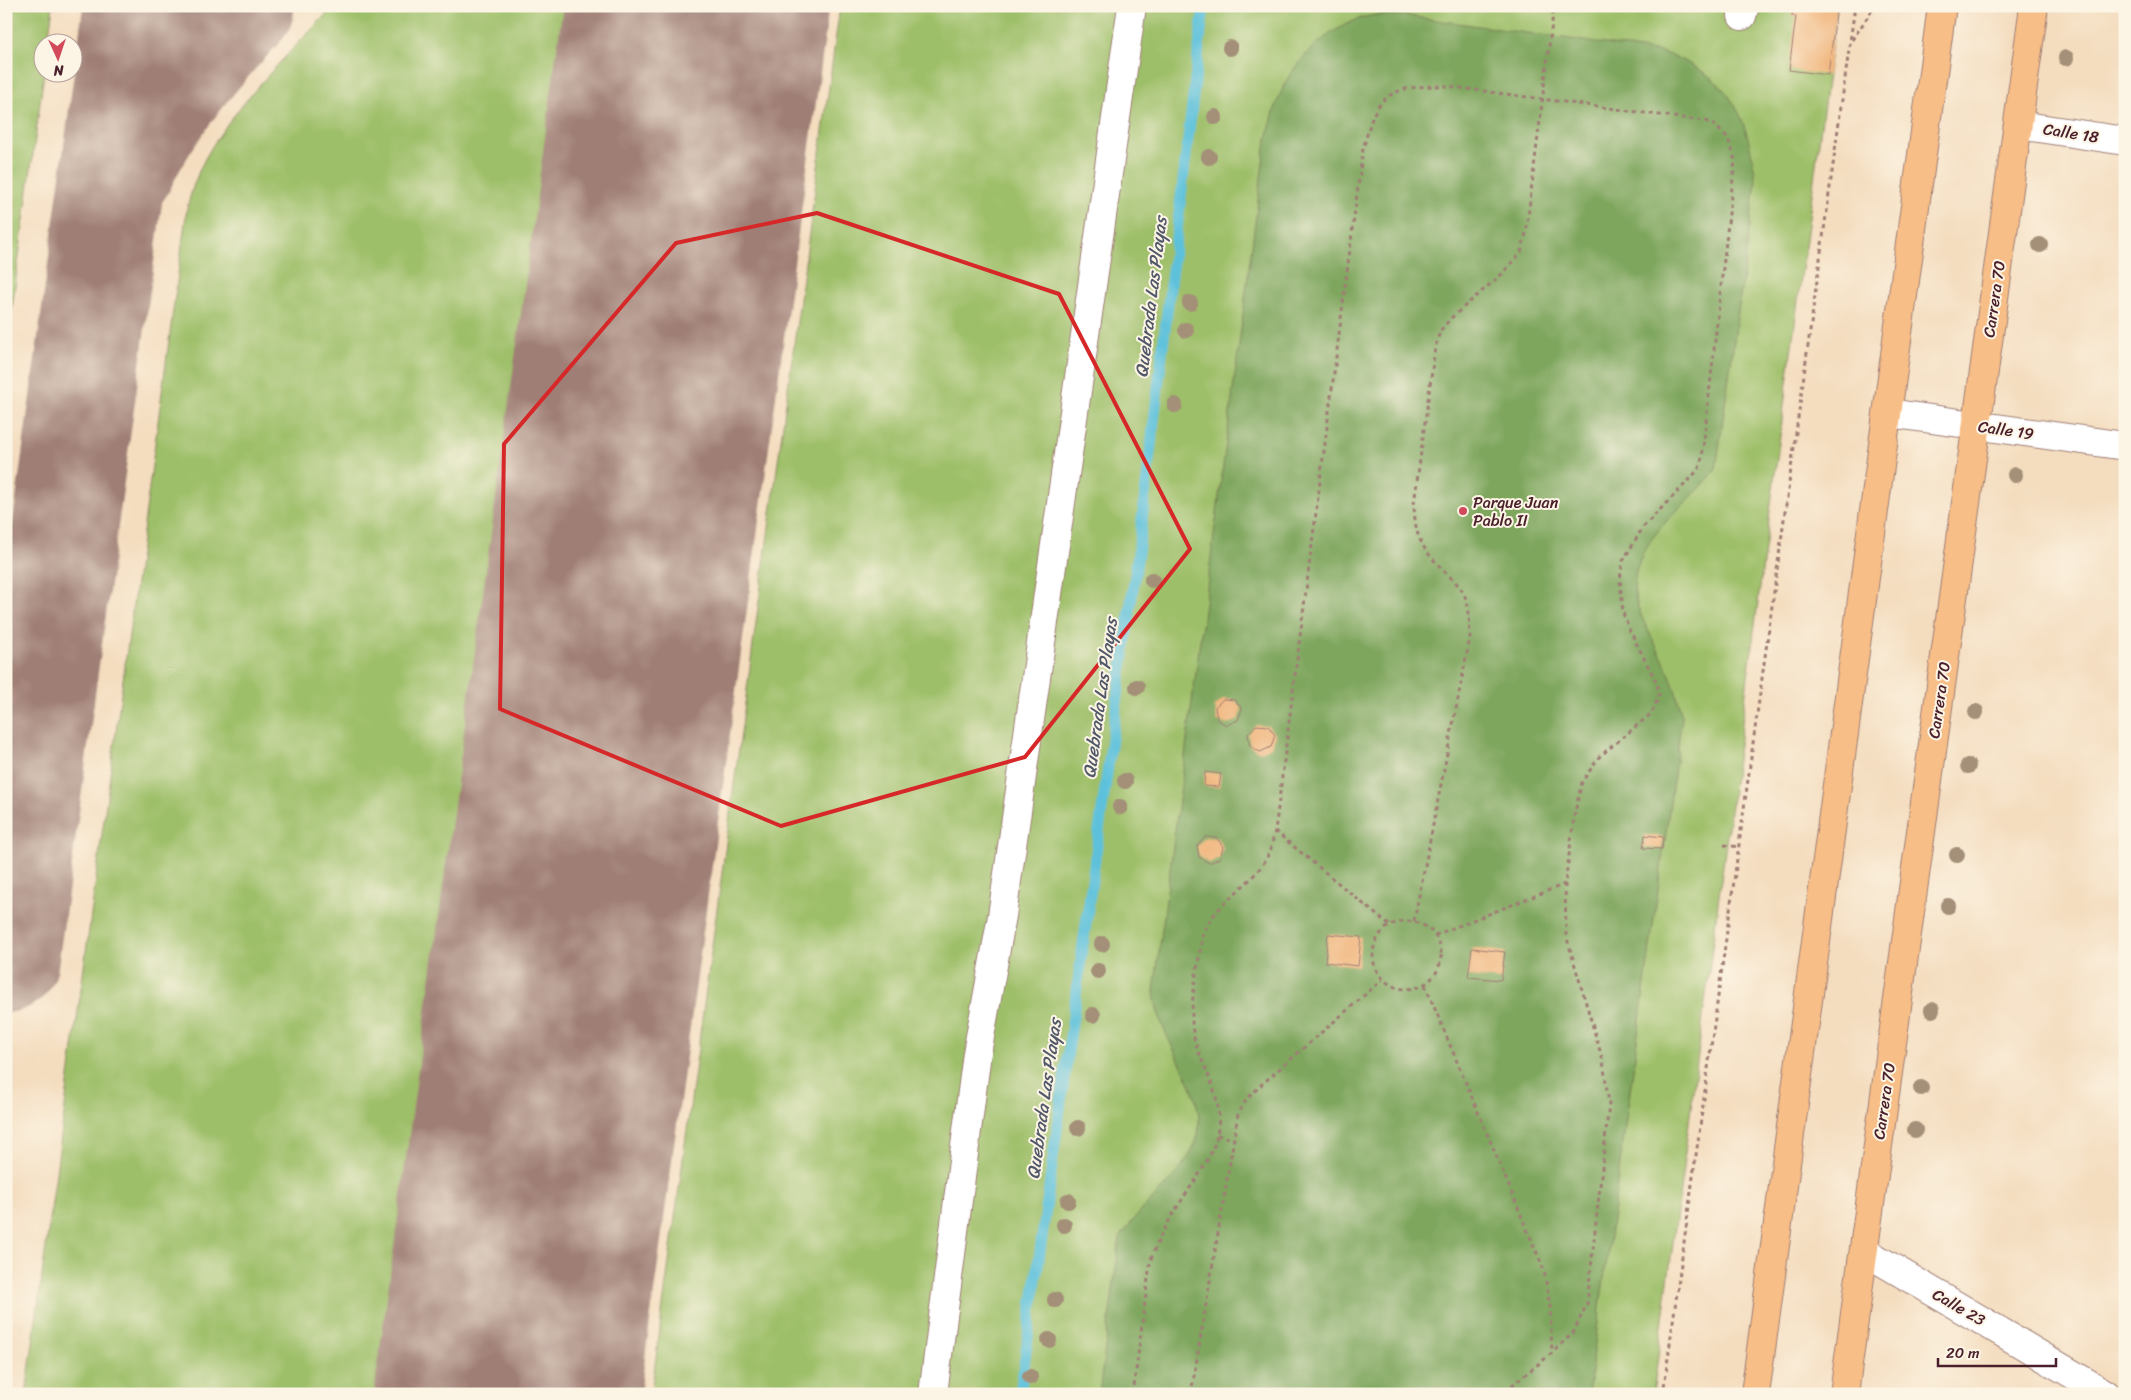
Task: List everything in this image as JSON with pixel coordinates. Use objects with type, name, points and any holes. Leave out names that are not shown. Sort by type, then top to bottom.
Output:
[{"type":"main road","points":[[1755,1394],[1942,6]]},
{"type":"main road","name":"Carrera 70","points":[[1844,1394],[2034,6]]},
{"type":"street","points":[[933,1394],[977,1053],[1003,907],[1132,6]]},
{"type":"street","name":"Calle 18","points":[[2018,124],[2125,141]]},
{"type":"street","name":"Calle 19","points":[[1888,413],[2125,446]]},
{"type":"street","name":"Calle 23","points":[[1864,1251],[2106,1394]]},
{"type":"path","points":[[1414,921],[1470,638],[1470,612],[1462,589],[1423,547],[1414,528],[1414,504],[1435,348],[1440,331],[1451,318],[1502,274],[1521,252],[1526,233],[1554,6]]},
{"type":"path","points":[[1663,1394],[1856,6]]},
{"type":"path","points":[[1850,42],[1875,6]]},
{"type":"path","points":[[1133,1394],[1150,1263],[1156,1242],[1209,1158],[1217,1135],[1218,1104],[1212,1081],[1196,1043],[1192,1021],[1203,934],[1208,920],[1257,870],[1269,854],[1275,831],[1362,158],[1374,112],[1390,94],[1413,86],[1446,86],[1711,122],[1728,138],[1734,160],[1702,458],[1699,468],[1644,527],[1622,561],[1620,578],[1623,613],[1629,629],[1658,683],[1657,704],[1652,713],[1599,757],[1582,782],[1575,812],[1565,884],[1566,936],[1603,1061],[1609,1104],[1587,1304],[1573,1333],[1552,1353],[1501,1394]]},
{"type":"path","points":[[1275,831],[1389,925]]},
{"type":"path","points":[[1724,846],[1739,847]]},
{"type":"path","points":[[1435,935],[1565,884]]},
{"type":"path","points":[[1401,921],[1414,921],[1426,927],[1435,935],[1440,945],[1439,968],[1425,985],[1403,989],[1392,987],[1382,980],[1375,970],[1372,957],[1374,945],[1380,934],[1389,925],[1401,921]]},
{"type":"path","points":[[1191,1394],[1238,1114],[1246,1100],[1382,980]]},
{"type":"path","points":[[1425,985],[1544,1270],[1550,1306],[1552,1353]]},
{"type":"path","points":[[1217,1135],[1233,1139]]},
{"type":"highlighted area","points":[[817,213],[1059,294],[1190,549],[1025,757],[781,826],[500,709],[504,444],[676,243]]},
{"type":"green space","points":[[6,6],[53,6],[49,32],[32,32],[32,82],[43,82],[6,352]]},
{"type":"green space","points":[[334,6],[569,6],[383,1394],[26,1394],[187,208],[196,179],[206,157],[220,134],[237,111],[277,65]]},
{"type":"green space","name":"Parque Juan Pablo II","points":[[840,6],[1837,6],[1653,1394],[651,1394]]},
{"type":"green space","name":"Parque Juan Pablo II","points":[[1374,15],[1401,15],[1661,52],[1685,61],[1704,72],[1719,85],[1741,117],[1752,158],[1756,183],[1716,469],[1654,536],[1643,554],[1636,571],[1634,586],[1636,600],[1647,629],[1670,676],[1682,717],[1588,1394],[1099,1394],[1120,1238],[1136,1217],[1181,1167],[1189,1156],[1198,1136],[1199,1115],[1194,1095],[1166,1033],[1158,1012],[1154,991],[1265,147],[1283,88],[1289,76],[1307,53],[1331,33],[1357,20]]},
{"type":"building","points":[[1793,6],[1837,6],[1828,75],[1789,70],[1796,16],[1792,16]]},
{"type":"building","points":[[1223,699],[1235,700],[1242,709],[1238,720],[1227,725],[1217,720],[1215,707]]},
{"type":"building","points":[[1256,725],[1268,726],[1275,735],[1271,747],[1260,752],[1250,746],[1248,734]]},
{"type":"building","points":[[1205,772],[1221,774],[1219,787],[1204,786]]},
{"type":"building","points":[[1645,835],[1663,837],[1662,849],[1643,848]]},
{"type":"building","points":[[1205,837],[1217,838],[1223,847],[1220,858],[1209,863],[1199,857],[1197,846]]},
{"type":"building","points":[[1328,934],[1361,937],[1358,966],[1325,962]]},
{"type":"building","points":[[1472,948],[1505,952],[1501,980],[1468,977]]},
{"type":"waterway","name":"Quebrada Las Playas","points":[[1020,1394],[1138,553],[1204,6]]},
{"type":"taxiway","points":[[6,960],[136,6]]},
{"type":"taxiway","points":[[122,168],[147,124],[176,82],[242,6]]},
{"type":"runway","points":[[507,1394],[696,6]]},
{"type":"place","name":"Parque Juan Pablo II","points":[[1463,511]]}]
